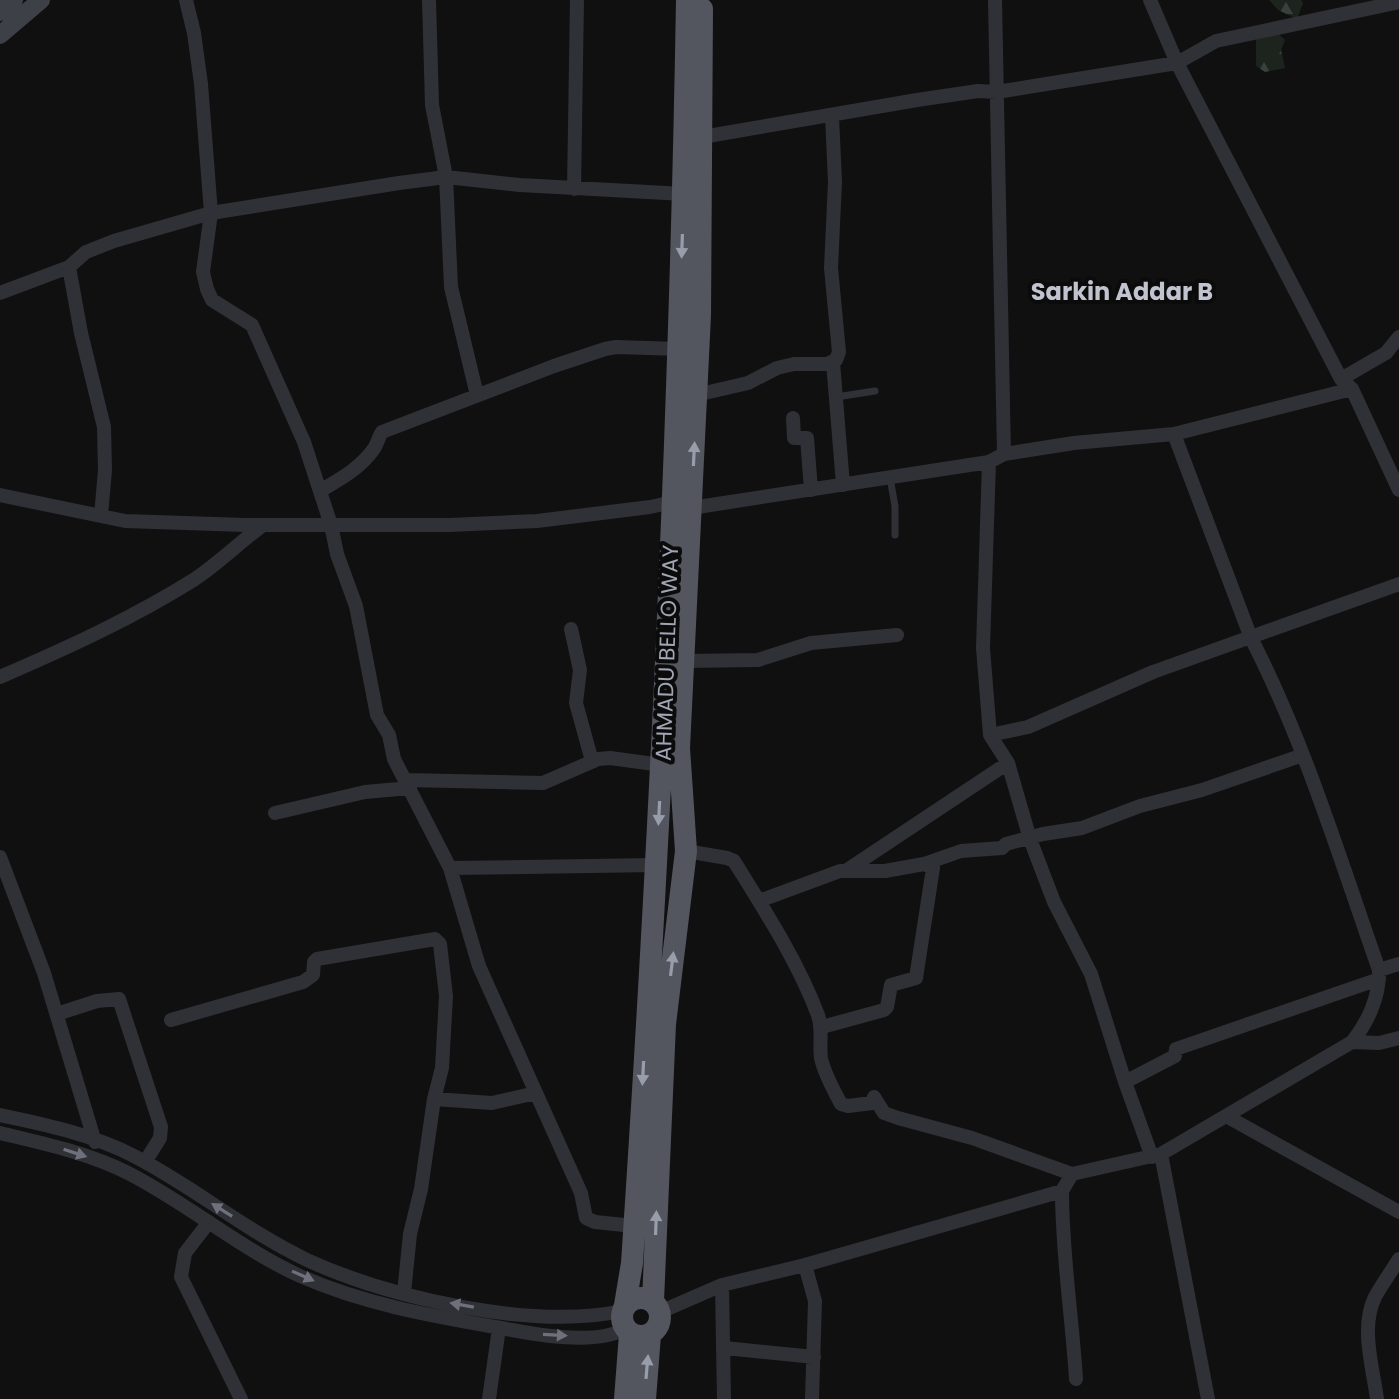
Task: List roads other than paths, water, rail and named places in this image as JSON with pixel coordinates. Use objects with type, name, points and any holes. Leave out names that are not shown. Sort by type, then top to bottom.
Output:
[{"type":"highway","name":"AHMADU BELLO WAY","points":[[656,1307],[665,1024],[686,851],[679,748],[685,661],[679,349],[687,0]]},
{"type":"highway","name":"AHMADU BELLO WAY","points":[[631,1323],[662,765],[682,505],[696,395],[700,315],[702,0]]},
{"type":"highway","points":[[625,1399],[631,1323],[636,1298],[656,1307],[659,1325],[631,1323]]},
{"type":"highway","points":[[631,1323],[645,1399]]},
{"type":"main road","points":[[0,12],[14,0]]},
{"type":"main road","points":[[0,35],[41,0]]},
{"type":"street","points":[[186,0],[201,84],[211,213],[203,272],[207,289],[212,300],[252,325],[304,442],[362,631],[377,715],[389,735],[394,759],[450,868],[479,966],[581,1193],[586,1218],[595,1222],[634,1226]]},
{"type":"street","points":[[429,0],[432,105],[446,177],[451,287],[477,395]]},
{"type":"street","points":[[574,189],[577,0]]},
{"type":"street","points":[[995,0],[1004,454]]},
{"type":"street","points":[[1150,0],[1177,63],[1347,384],[1399,490]]},
{"type":"street","points":[[702,137],[917,100],[978,91],[997,92],[1177,63],[1216,41],[1399,2]]},
{"type":"street","points":[[696,395],[748,383],[777,368],[836,360],[839,352],[831,268],[835,182],[832,116]]},
{"type":"street","points":[[0,293],[69,267],[86,252],[114,241],[211,213],[446,177],[574,189],[684,194]]},
{"type":"street","points":[[69,267],[104,427],[105,470],[101,516]]},
{"type":"street","points":[[0,495],[125,521],[264,525],[450,525],[537,521],[682,505],[890,478],[989,462],[1004,454],[1074,443],[1174,434],[1347,384],[1386,353],[1399,337]]},
{"type":"street","points":[[320,491],[361,465],[375,449],[382,432],[605,349],[679,349]]},
{"type":"street","points":[[833,362],[843,485]]},
{"type":"street","points":[[793,418],[794,438],[807,438],[811,490]]},
{"type":"street","points":[[686,851],[734,861],[759,901],[797,968],[822,1027],[821,1060],[841,1104],[872,1103],[874,1097],[884,1113],[972,1138],[1072,1174],[1156,1156],[1352,1042],[1365,1027],[1379,974],[1303,755],[1251,638],[1174,434]]},
{"type":"street","points":[[989,462],[983,648],[990,735],[1008,763],[1030,839],[1054,902],[1091,974],[1125,1082],[1156,1156],[1208,1399]]},
{"type":"street","points":[[0,677],[67,648],[154,604],[198,577],[264,525]]},
{"type":"street","points":[[990,735],[1028,727],[1153,672],[1399,584]]},
{"type":"street","points":[[571,629],[580,670],[576,703],[592,761]]},
{"type":"street","points":[[685,661],[758,660],[811,643],[897,635]]},
{"type":"street","points":[[847,870],[885,871],[924,864],[961,851],[1002,848],[1006,844],[1043,834],[1082,828],[1140,806],[1202,790],[1303,755]]},
{"type":"street","points":[[275,813],[408,784],[543,783],[592,761],[610,758],[662,765]]},
{"type":"street","points":[[759,901],[847,870],[1008,763]]},
{"type":"street","points":[[0,857],[57,1014],[95,1142]]},
{"type":"street","points":[[822,1027],[884,1010],[891,985],[916,978],[933,868],[924,864]]},
{"type":"street","points":[[450,868],[656,865]]},
{"type":"street","points":[[171,1020],[303,982],[313,975],[317,959],[435,939],[440,944],[446,996],[442,1068],[410,1234],[404,1293]]},
{"type":"street","points":[[1125,1082],[1175,1056],[1176,1049],[1399,964]]},
{"type":"street","points":[[57,1014],[97,1001],[119,999],[161,1127],[160,1138],[145,1162]]},
{"type":"street","points":[[1352,1042],[1379,1043],[1399,1038]]},
{"type":"street","points":[[434,1099],[492,1103],[536,1093]]},
{"type":"street","points":[[0,1115],[118,1149],[307,1259],[362,1281],[404,1293],[524,1314],[631,1323]]},
{"type":"street","points":[[1226,1116],[1399,1212]]},
{"type":"street","points":[[0,1133],[41,1142],[111,1165],[141,1180],[277,1264],[323,1285],[406,1312],[536,1334],[613,1336],[631,1323]]},
{"type":"street","points":[[1072,1174],[1062,1191],[1062,1241],[1076,1379]]},
{"type":"street","points":[[656,1307],[722,1285],[805,1265],[1062,1191]]},
{"type":"street","points":[[209,1222],[185,1253],[181,1277],[241,1399]]},
{"type":"street","points":[[1377,1399],[1368,1338],[1369,1319],[1373,1300],[1399,1259]]},
{"type":"street","points":[[805,1265],[815,1301],[812,1399]]},
{"type":"street","points":[[722,1285],[724,1399]]},
{"type":"street","points":[[489,1399],[499,1328]]},
{"type":"street","points":[[725,1348],[814,1357]]},
{"type":"lane","points":[[836,397],[875,391]]},
{"type":"lane","points":[[890,478],[895,506],[895,535]]},
{"type":"district","name":"Sarkin Addar B","points":[[1122,291]]}]
